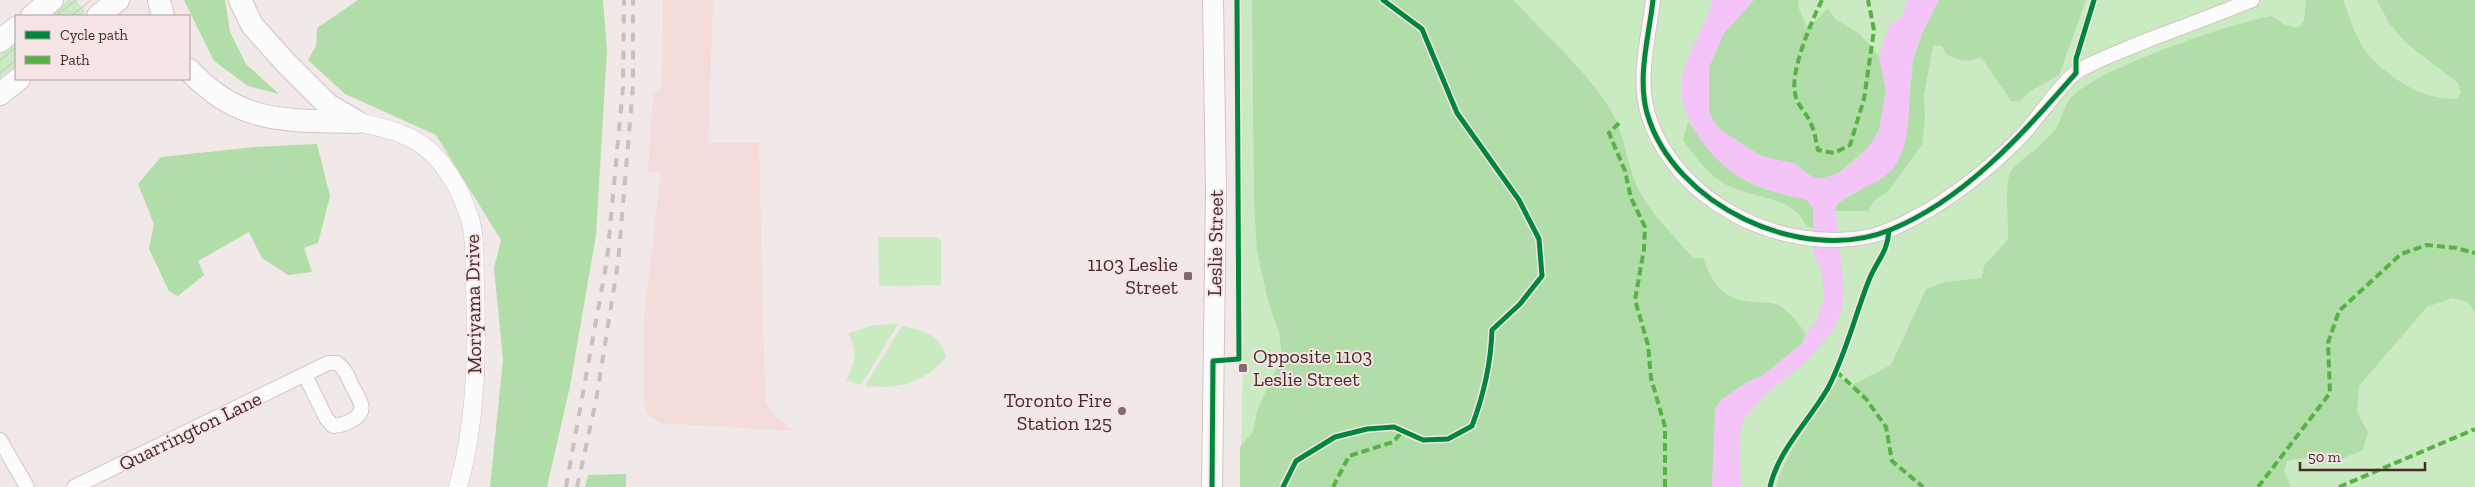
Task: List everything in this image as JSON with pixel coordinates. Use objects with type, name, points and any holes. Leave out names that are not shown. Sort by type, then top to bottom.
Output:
[{"type":"main road","points":[[33,15],[52,0]]},
{"type":"main road","points":[[159,0],[163,15]]},
{"type":"main road","points":[[240,0],[252,25],[284,61],[328,105],[357,122]]},
{"type":"main road","name":"Leslie Street","points":[[1212,487],[1216,192],[1213,0]]},
{"type":"main road","points":[[190,71],[204,86],[242,110],[289,120],[357,122]]},
{"type":"main road","points":[[0,94],[19,80]]},
{"type":"street","points":[[1653,0],[1644,72],[1645,101],[1654,132],[1670,160],[1696,188],[1730,212],[1783,234],[1812,239],[1839,239],[1870,236],[1889,231],[1931,208],[1969,181],[2017,140],[2076,73],[2121,51],[2252,0]]},
{"type":"street","name":"Moriyama Drive","points":[[357,122],[393,130],[420,143],[432,153],[463,199],[470,221],[474,245],[477,363],[470,431],[458,487]]},
{"type":"street","name":"Quarrington Lane","points":[[74,487],[328,363],[337,362],[344,368],[361,405],[361,412],[357,418],[341,426],[334,426],[326,418],[305,375]]},
{"type":"street","points":[[0,440],[27,487]]},
{"type":"shaded area","points":[[663,0],[713,0],[708,143],[759,143],[765,401],[774,415],[793,431],[661,423],[649,416],[644,404],[644,317],[661,173],[648,172],[653,94],[662,88]]},
{"type":"shaded area","points":[[1713,0],[1754,0],[1724,33],[1709,67],[1709,112],[1716,125],[1722,131],[1761,156],[1796,164],[1807,174],[1818,179],[1837,174],[1858,158],[1869,147],[1879,130],[1886,90],[1879,56],[1889,26],[1901,17],[1908,0],[1939,0],[1915,52],[1911,72],[1906,137],[1898,161],[1885,176],[1850,195],[1835,207],[1844,289],[1841,313],[1834,329],[1807,361],[1766,394],[1745,417],[1739,438],[1741,487],[1712,487],[1715,408],[1722,399],[1747,382],[1760,377],[1802,344],[1806,334],[1817,320],[1824,298],[1822,274],[1813,251],[1813,209],[1807,200],[1782,194],[1750,182],[1730,171],[1698,136],[1684,107],[1681,92],[1682,78],[1692,48],[1706,20]]},
{"type":"green space","points":[[68,0],[76,0],[85,11],[80,15],[48,15]]},
{"type":"green space","points":[[184,0],[225,0],[230,32],[246,64],[279,94],[248,86],[214,61]]},
{"type":"green space","points":[[358,0],[603,0],[607,50],[596,235],[570,386],[547,487],[490,487],[503,360],[494,268],[501,240],[436,135],[345,94],[308,60],[316,46],[317,28]]},
{"type":"green space","points":[[1240,0],[2475,0],[2475,487],[1240,487],[1243,364]]},
{"type":"green space","points":[[1252,0],[1513,0],[1566,55],[1593,85],[1613,114],[1620,130],[1634,179],[1645,201],[1660,221],[1693,258],[1703,258],[1715,283],[1726,294],[1742,300],[1776,304],[1789,313],[1806,334],[1802,344],[1760,377],[1747,382],[1722,399],[1715,430],[1712,487],[1240,487],[1240,447],[1253,432],[1257,411],[1282,355],[1279,332],[1268,301],[1257,251],[1254,200]]},
{"type":"green space","points":[[1754,0],[1798,0],[1799,9],[1806,25],[1811,25],[1828,8],[1835,19],[1860,34],[1879,56],[1886,90],[1879,130],[1869,147],[1837,174],[1818,179],[1807,174],[1796,164],[1761,156],[1722,131],[1716,125],[1709,112],[1709,67],[1724,33]]},
{"type":"green space","points":[[1938,0],[2086,0],[2059,75],[2029,92],[2020,101],[2011,101],[1981,57],[1967,61],[1959,60],[1946,54],[1942,46],[1933,45],[1924,96],[1925,119],[1922,145],[1889,190],[1874,201],[1868,211],[1834,211],[1838,203],[1859,191],[1903,147],[1913,60],[1922,34]]},
{"type":"green space","points":[[2306,0],[2343,0],[2360,42],[2370,57],[2380,67],[2419,91],[2446,99],[2458,98],[2461,93],[2458,83],[2406,43],[2389,23],[2377,0],[2475,0],[2475,313],[2468,302],[2452,298],[2427,307],[2359,386],[2357,412],[2368,432],[2363,450],[2330,463],[2310,457],[2287,461],[2284,471],[2291,487],[1776,487],[1787,459],[1795,445],[1840,376],[1848,387],[1891,365],[1926,289],[1944,282],[1982,278],[1984,266],[2008,239],[2007,193],[2011,172],[2057,127],[2070,99],[2083,88],[2105,75],[2133,62],[2227,28],[2272,16],[2285,25],[2298,28],[2304,21]]},
{"type":"green space","points":[[15,42],[15,66],[0,78],[0,54]]},
{"type":"green space","points":[[1688,122],[1719,159],[1741,178],[1764,189],[1807,200],[1813,208],[1813,228],[1807,227],[1802,217],[1786,205],[1736,189],[1720,181],[1700,162],[1683,140]]},
{"type":"green space","points":[[317,144],[330,196],[318,243],[304,248],[312,272],[288,275],[262,258],[249,232],[198,261],[204,275],[178,296],[169,291],[149,249],[154,224],[138,184],[161,157],[255,147]]},
{"type":"green space","points":[[878,237],[937,237],[941,241],[941,285],[879,286]]},
{"type":"green space","points":[[898,324],[861,385],[846,380],[854,362],[853,345],[848,333],[875,325]]},
{"type":"green space","points":[[902,326],[917,329],[930,335],[940,343],[946,357],[928,373],[910,383],[889,387],[865,386]]},
{"type":"green space","points":[[626,474],[626,487],[585,487],[588,475]]},
{"type":"tram line","points":[[56,15],[76,0]]},
{"type":"tram line","points":[[72,15],[91,0]]},
{"type":"tram line","points":[[0,60],[15,48]]},
{"type":"tram line","points":[[0,73],[15,61]]},
{"type":"railway","points":[[566,487],[607,260],[623,87],[624,0]]},
{"type":"railway","points":[[577,487],[596,401],[618,263],[633,86],[633,0]]},
{"type":"marked path","points":[[1822,0],[1808,32],[1799,59],[1794,84],[1798,102],[1812,127],[1818,150],[1834,153],[1850,145],[1864,99],[1874,30],[1868,0]]},
{"type":"marked path","points":[[1619,123],[1609,133],[1625,171],[1631,198],[1645,227],[1644,249],[1635,300],[1648,345],[1651,378],[1665,427],[1665,487]]},
{"type":"marked path","points":[[2258,487],[2330,393],[2328,343],[2339,311],[2401,254],[2427,245],[2456,248],[2475,253]]},
{"type":"marked path","points":[[1836,371],[1866,399],[1886,427],[1892,461],[1923,487]]},
{"type":"marked path","points":[[2339,487],[2475,429]]},
{"type":"marked path","points":[[1333,487],[1349,456],[1393,442],[1403,431]]},
{"type":"cycle path","points":[[1212,487],[1213,361],[1239,359],[1237,0]]},
{"type":"cycle path","points":[[1283,487],[1296,461],[1335,437],[1367,429],[1394,427],[1423,440],[1448,439],[1472,426],[1486,378],[1492,330],[1520,304],[1542,276],[1539,239],[1519,200],[1457,113],[1422,29],[1383,0]]},
{"type":"cycle path","points":[[1653,0],[1643,71],[1643,85],[1647,113],[1661,146],[1684,175],[1712,200],[1745,220],[1781,233],[1819,240],[1855,239],[1890,230],[1918,217],[1968,183],[2014,141],[2076,73],[2076,59],[2094,0]]},
{"type":"cycle path","points":[[1770,487],[1774,473],[1787,448],[1828,388],[1845,348],[1869,280],[1886,246],[1889,231]]},
{"type":"place","name":"1103 Leslie Street","points":[[1188,276]]},
{"type":"place","name":"Opposite 1103 Leslie Street","points":[[1243,368]]},
{"type":"place","name":"Toronto Fire Station 125","points":[[1122,411]]}]
